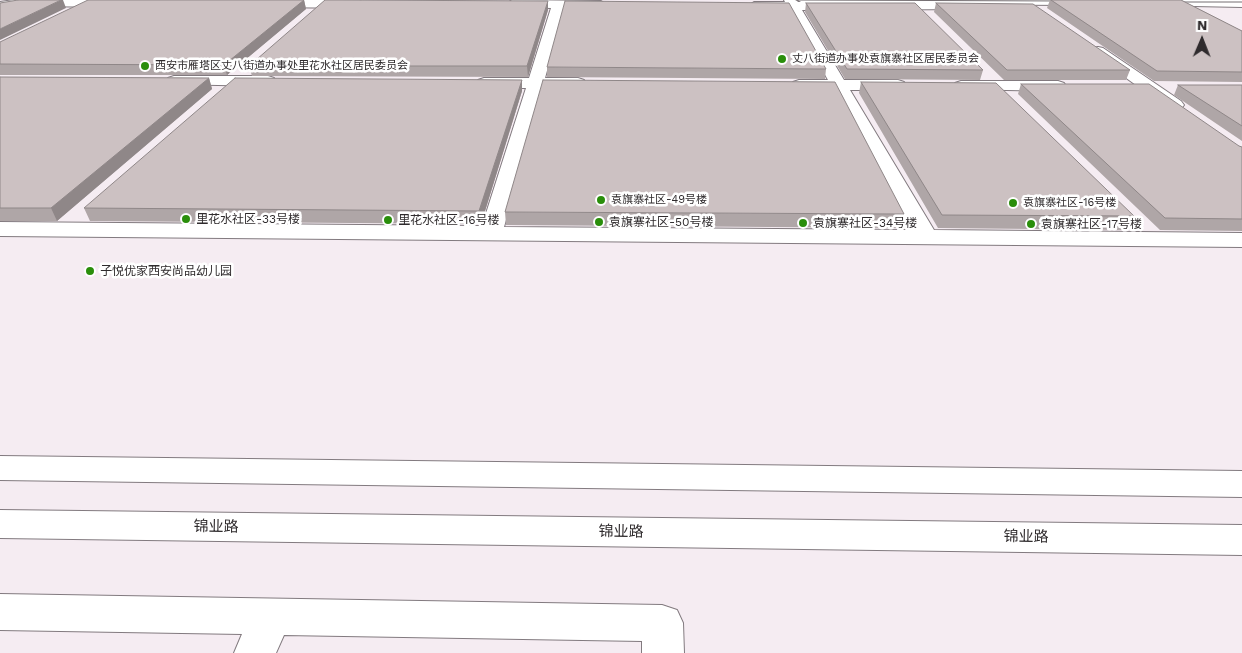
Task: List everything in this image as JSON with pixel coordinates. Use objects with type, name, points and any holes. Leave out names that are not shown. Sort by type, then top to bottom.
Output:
[{"type":"street","points":[[66,15],[94,1]]},
{"type":"street","points":[[744,6],[796,2],[1099,1]]},
{"type":"street","points":[[1129,1],[1217,1],[1242,3]]},
{"type":"street","points":[[1217,1],[1242,11]]},
{"type":"street","points":[[1217,1],[1242,17]]},
{"type":"street","points":[[0,6],[26,2],[130,2]]},
{"type":"street","points":[[256,3],[325,2],[372,4]]},
{"type":"street","points":[[301,23],[325,2]]},
{"type":"street","points":[[499,4],[559,2],[616,5]]},
{"type":"street","points":[[491,233],[559,2]]},
{"type":"street","points":[[796,2],[838,85],[926,237]]},
{"type":"street","points":[[913,2],[1034,7],[1051,18]]},
{"type":"street","points":[[913,2],[937,26]]},
{"type":"street","points":[[1083,41],[1188,114]]},
{"type":"street","points":[[213,101],[257,62]]},
{"type":"street","points":[[978,66],[1012,100]]},
{"type":"street","points":[[157,81],[286,82]]},
{"type":"street","points":[[465,82],[594,83]]},
{"type":"street","points":[[780,85],[918,86]]},
{"type":"street","points":[[948,86],[1073,86]]},
{"type":"street","points":[[1120,87],[1177,87]]},
{"type":"street","points":[[63,230],[86,210]]},
{"type":"street","points":[[0,230],[926,237],[1146,232],[1242,240]]},
{"type":"street","points":[[0,468],[1242,484]]},
{"type":"street","name":"锦业路","points":[[0,524],[1242,540]]},
{"type":"street","points":[[0,612],[263,635],[662,623],[663,653]]},
{"type":"building","points":[[18,0],[61,0],[0,29],[0,3]]},
{"type":"building","points":[[88,0],[304,0],[224,65],[0,64],[0,42]]},
{"type":"building","points":[[325,0],[548,1],[527,66],[249,66]]},
{"type":"building","points":[[1051,0],[1181,0],[1242,31],[1242,72],[1157,71]]},
{"type":"building","points":[[565,1],[789,3],[826,69],[547,67]]},
{"type":"building","points":[[806,3],[915,3],[983,70],[847,69]]},
{"type":"building","points":[[936,3],[1033,4],[1130,70],[1007,70]]},
{"type":"building","points":[[0,77],[209,78],[51,208],[0,208]]},
{"type":"building","points":[[235,78],[522,80],[479,211],[84,208]]},
{"type":"building","points":[[543,80],[835,82],[904,214],[505,212]]},
{"type":"building","points":[[861,82],[996,83],[1134,216],[942,215]]},
{"type":"building","points":[[1021,84],[1149,84],[1242,147],[1242,219],[1165,218]]},
{"type":"building","points":[[1178,85],[1242,85],[1242,126]]},
{"type":"tram line","points":[[796,0],[1064,1]]},
{"type":"tram line","points":[[1171,2],[1242,2]]},
{"type":"place","name":"丈八街道办事处袁旗寨社区居民委员会","points":[[782,59]]},
{"type":"place","name":"西安市雁塔区丈八街道办事处里花水社区居民委员会","points":[[145,66]]},
{"type":"place","name":"袁旗寨社区-49号楼","points":[[601,200]]},
{"type":"place","name":"袁旗寨社区-16号楼","points":[[1013,203]]},
{"type":"place","name":"里花水社区-33号楼","points":[[186,219]]},
{"type":"place","name":"里花水社区-16号楼","points":[[388,220]]},
{"type":"place","name":"袁旗寨社区-50号楼","points":[[599,222]]},
{"type":"place","name":"袁旗寨社区-34号楼","points":[[803,223]]},
{"type":"place","name":"袁旗寨社区-17号楼","points":[[1031,224]]},
{"type":"place","name":"子悦优家西安尚品幼儿园","points":[[90,271]]}]
